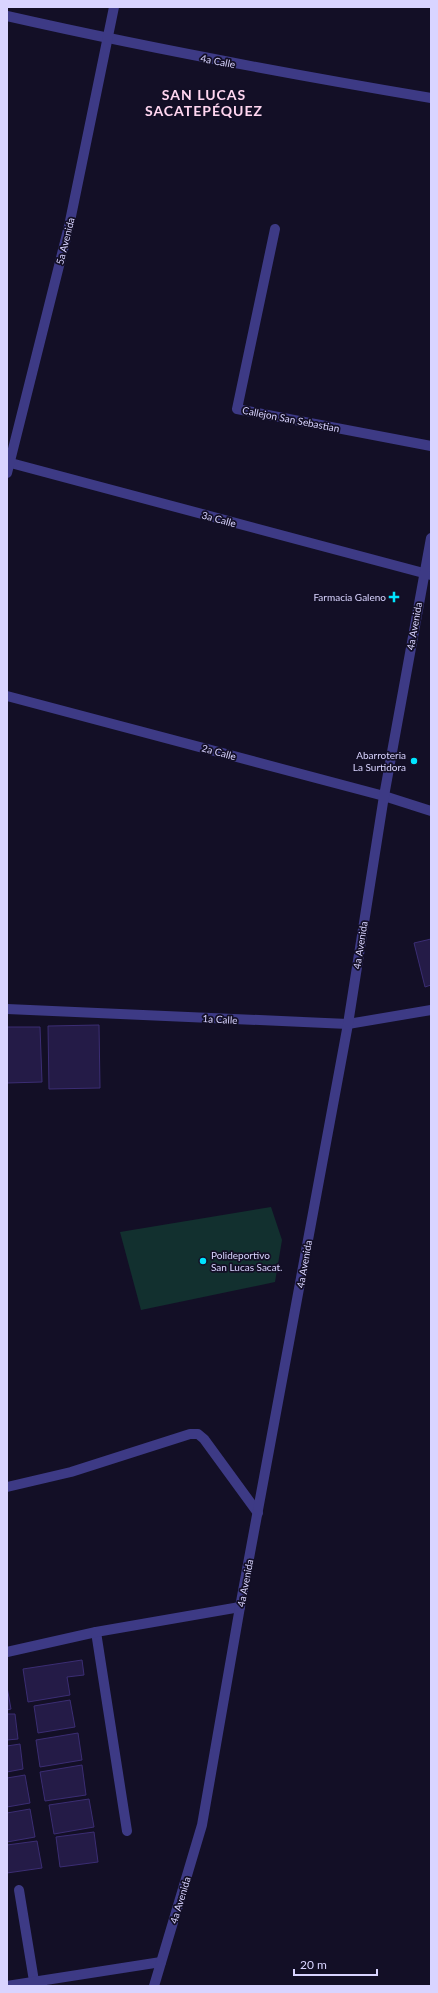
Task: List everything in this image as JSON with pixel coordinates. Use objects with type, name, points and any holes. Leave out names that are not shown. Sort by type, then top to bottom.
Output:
[{"type":"street","name":"5a Avenida","points":[[7,473],[8,462],[69,226],[114,7]]},
{"type":"street","name":"4a Calle","points":[[7,16],[107,39],[274,72],[431,98]]},
{"type":"street","name":"Callejon San Sebastian","points":[[275,229],[237,409],[431,446]]},
{"type":"street","name":"3a Calle","points":[[8,462],[427,574]]},
{"type":"street","name":"4a Avenida","points":[[154,1986],[202,1825],[240,1607],[348,1024],[384,796],[427,574],[431,538]]},
{"type":"street","name":"2a Calle","points":[[7,696],[384,796],[431,811]]},
{"type":"street","name":"1a Calle","points":[[7,1009],[348,1024],[431,1010]]},
{"type":"street","points":[[7,1487],[71,1472],[190,1434],[198,1434],[204,1439],[258,1513]]},
{"type":"street","points":[[7,1652],[96,1632],[240,1607]]},
{"type":"street","points":[[96,1632],[127,1831]]},
{"type":"street","points":[[19,1890],[34,1981]]},
{"type":"street","points":[[7,1986],[161,1962]]},
{"type":"green space","name":"Polideportivo San Lucas Sacat.","points":[[271,1207],[282,1240],[275,1282],[141,1310],[120,1232]]},
{"type":"building","points":[[431,939],[431,985],[425,987],[414,943]]},
{"type":"building","points":[[99,1025],[100,1088],[49,1089],[48,1026]]},
{"type":"building","points":[[7,1027],[40,1027],[42,1082],[7,1083]]},
{"type":"building","points":[[82,1660],[84,1675],[67,1677],[70,1695],[28,1702],[23,1669]]},
{"type":"building","points":[[7,1687],[11,1709],[7,1710]]},
{"type":"building","points":[[70,1700],[75,1727],[38,1733],[34,1706]]},
{"type":"building","points":[[7,1714],[15,1714],[18,1739],[7,1740]]},
{"type":"building","points":[[78,1733],[82,1760],[40,1767],[36,1740]]},
{"type":"building","points":[[20,1744],[23,1769],[7,1772],[7,1746]]},
{"type":"building","points":[[82,1765],[86,1795],[45,1801],[40,1772]]},
{"type":"building","points":[[25,1775],[30,1803],[7,1807],[7,1778]]},
{"type":"building","points":[[89,1799],[94,1827],[54,1834],[49,1805]]},
{"type":"building","points":[[30,1809],[35,1837],[7,1842],[7,1813]]},
{"type":"building","points":[[94,1832],[98,1862],[60,1867],[56,1837]]},
{"type":"building","points":[[37,1841],[42,1868],[7,1873],[7,1845]]},
{"type":"place","name":"Farmacia Galeno","points":[[394,597]]},
{"type":"place","name":"Abarroteria La Surtidora","points":[[414,761]]},
{"type":"place","name":"Polideportivo San Lucas Sacat.","points":[[203,1261]]},
{"type":"district","name":"SAN LUCAS SACATEPÉQUEZ","points":[[204,104]]}]
